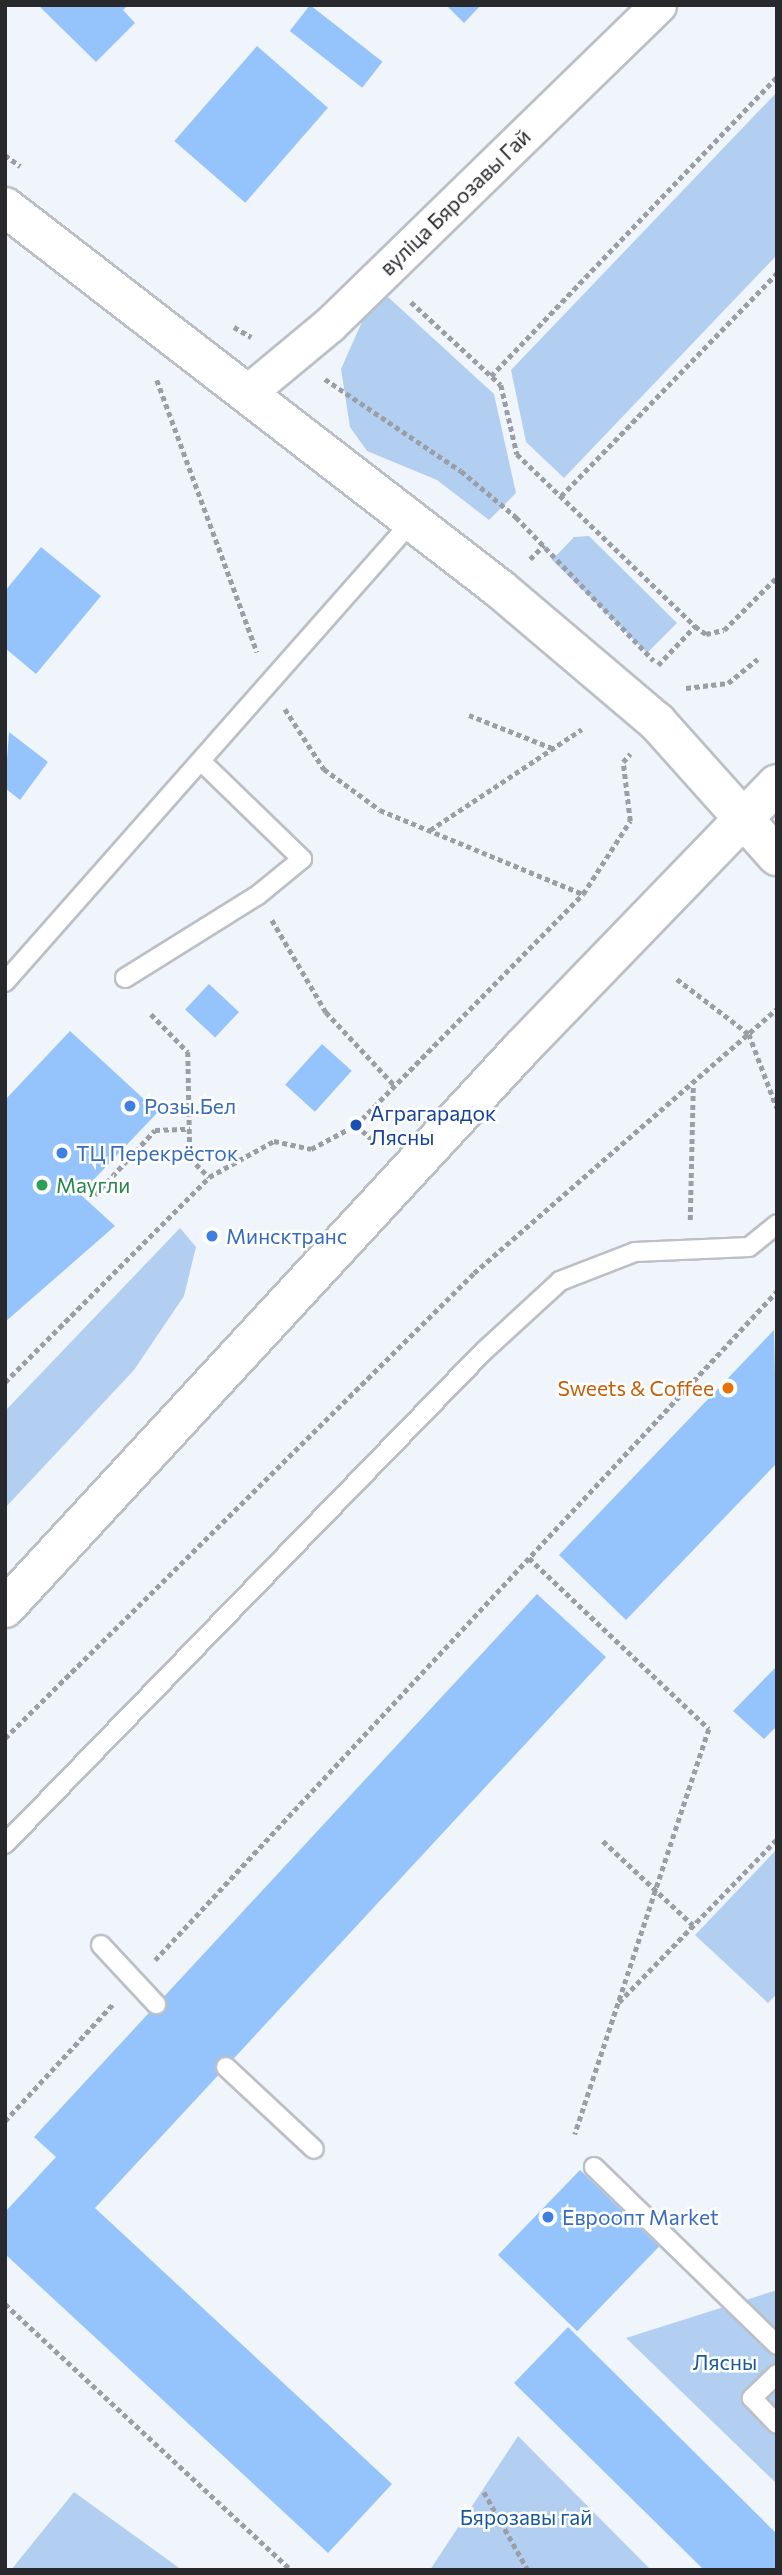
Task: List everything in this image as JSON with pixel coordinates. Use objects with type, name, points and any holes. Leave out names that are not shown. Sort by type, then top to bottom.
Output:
[{"type":"main road","points":[[5,207],[413,520],[657,722],[744,816],[777,856]]},
{"type":"main road","points":[[5,1608],[777,783]]},
{"type":"street","name":"вуліца Бярозавы Гай","points":[[247,393],[380,273],[658,5]]},
{"type":"lane","points":[[5,982],[413,520]]},
{"type":"lane","points":[[125,978],[258,895],[302,859],[201,761]]},
{"type":"lane","points":[[5,1844],[484,1351],[560,1281],[635,1252],[749,1247],[777,1224]]},
{"type":"lane","points":[[101,1945],[156,2004]]},
{"type":"lane","points":[[226,2067],[314,2149]]},
{"type":"lane","points":[[594,2167],[777,2345]]},
{"type":"lane","points":[[777,2374],[752,2398],[777,2424]]},
{"type":"path","points":[[491,376],[777,77]]},
{"type":"path","points":[[380,273],[500,385],[517,454],[695,626],[706,634],[724,630],[777,577]]},
{"type":"path","points":[[561,496],[777,273]]},
{"type":"path","points":[[157,380],[268,684],[324,769],[380,810],[583,894]]},
{"type":"path","points":[[516,517],[658,665],[695,626]]},
{"type":"path","points":[[686,688],[728,682],[758,659]]},
{"type":"path","points":[[469,715],[552,749]]},
{"type":"path","points":[[430,830],[582,729]]},
{"type":"path","points":[[5,1382],[209,1177],[274,1141],[311,1149],[356,1125],[583,894],[629,821],[623,762]]},
{"type":"path","points":[[258,895],[326,1012],[394,1085]]},
{"type":"path","points":[[677,979],[749,1034],[777,1108]]},
{"type":"path","points":[[5,1738],[474,1273],[693,1085],[777,1009]]},
{"type":"path","points":[[151,1014],[188,1052],[190,1158],[209,1177]]},
{"type":"path","points":[[689,1250],[693,1085]]},
{"type":"path","points":[[95,1195],[155,1130],[190,1129]]},
{"type":"path","points":[[5,2120],[777,1291]]},
{"type":"path","points":[[529,1558],[709,1729],[575,2134]]},
{"type":"path","points":[[618,2002],[777,1839]]},
{"type":"path","points":[[603,1841],[693,1925]]},
{"type":"path","points":[[5,2304],[290,2570]]},
{"type":"path","points":[[484,2491],[528,2570]]},
{"type":"green space","points":[[777,92],[777,255],[564,478],[526,442],[511,370]]},
{"type":"green space","points":[[388,297],[494,394],[516,493],[489,520],[437,480],[367,451],[350,427],[341,369],[365,315]]},
{"type":"green space","points":[[589,536],[677,623],[647,653],[552,560],[574,537]]},
{"type":"green space","points":[[180,1228],[196,1247],[184,1296],[134,1370],[5,1508],[5,1411]]},
{"type":"green space","points":[[777,1849],[777,1994],[768,2003],[695,1935]]},
{"type":"green space","name":"Лясны","points":[[777,2290],[777,2484],[626,2338]]},
{"type":"green space","name":"Бярозавы гай","points":[[518,2436],[651,2570],[430,2570]]},
{"type":"green space","points":[[74,2492],[182,2570],[11,2570]]},
{"type":"building","points":[[38,5],[128,5],[123,10],[135,23],[96,62]]},
{"type":"building","points":[[310,5],[382,62],[362,88],[290,31]]},
{"type":"building","points":[[446,5],[481,5],[464,23]]},
{"type":"building","points":[[257,46],[328,108],[245,203],[174,141]]},
{"type":"building","points":[[41,547],[101,596],[36,674],[5,648],[5,591]]},
{"type":"building","points":[[9,732],[48,762],[20,800],[5,788]]},
{"type":"building","points":[[209,984],[239,1012],[215,1038],[185,1010]]},
{"type":"building","name":"ТЦ Перекрёсток","points":[[70,1031],[158,1112],[80,1194],[115,1226],[5,1322],[5,1100]]},
{"type":"building","points":[[322,1044],[352,1071],[315,1112],[285,1085]]},
{"type":"building","points":[[774,1330],[777,1463],[626,1620],[559,1555]]},
{"type":"building","points":[[537,1594],[606,1657],[95,2208],[392,2484],[328,2553],[5,2254],[5,2212],[56,2157],[34,2137]]},
{"type":"building","points":[[777,1666],[777,1726],[764,1739],[733,1711]]},
{"type":"building","points":[[580,2170],[659,2246],[577,2331],[498,2255]]},
{"type":"building","points":[[568,2327],[777,2534],[777,2570],[704,2570],[514,2383]]},
{"type":"place","name":"Розы.Бел","points":[[130,1106]]},
{"type":"place","name":"Аграгарадок Лясны","points":[[356,1125]]},
{"type":"place","name":"ТЦ Перекрёсток","points":[[62,1153]]},
{"type":"place","name":"Маугли","points":[[42,1185]]},
{"type":"place","name":"Минсктранс","points":[[212,1236]]},
{"type":"place","name":"Sweets & Coffee","points":[[728,1388]]},
{"type":"place","name":"Евроопт Market","points":[[548,2217]]}]
